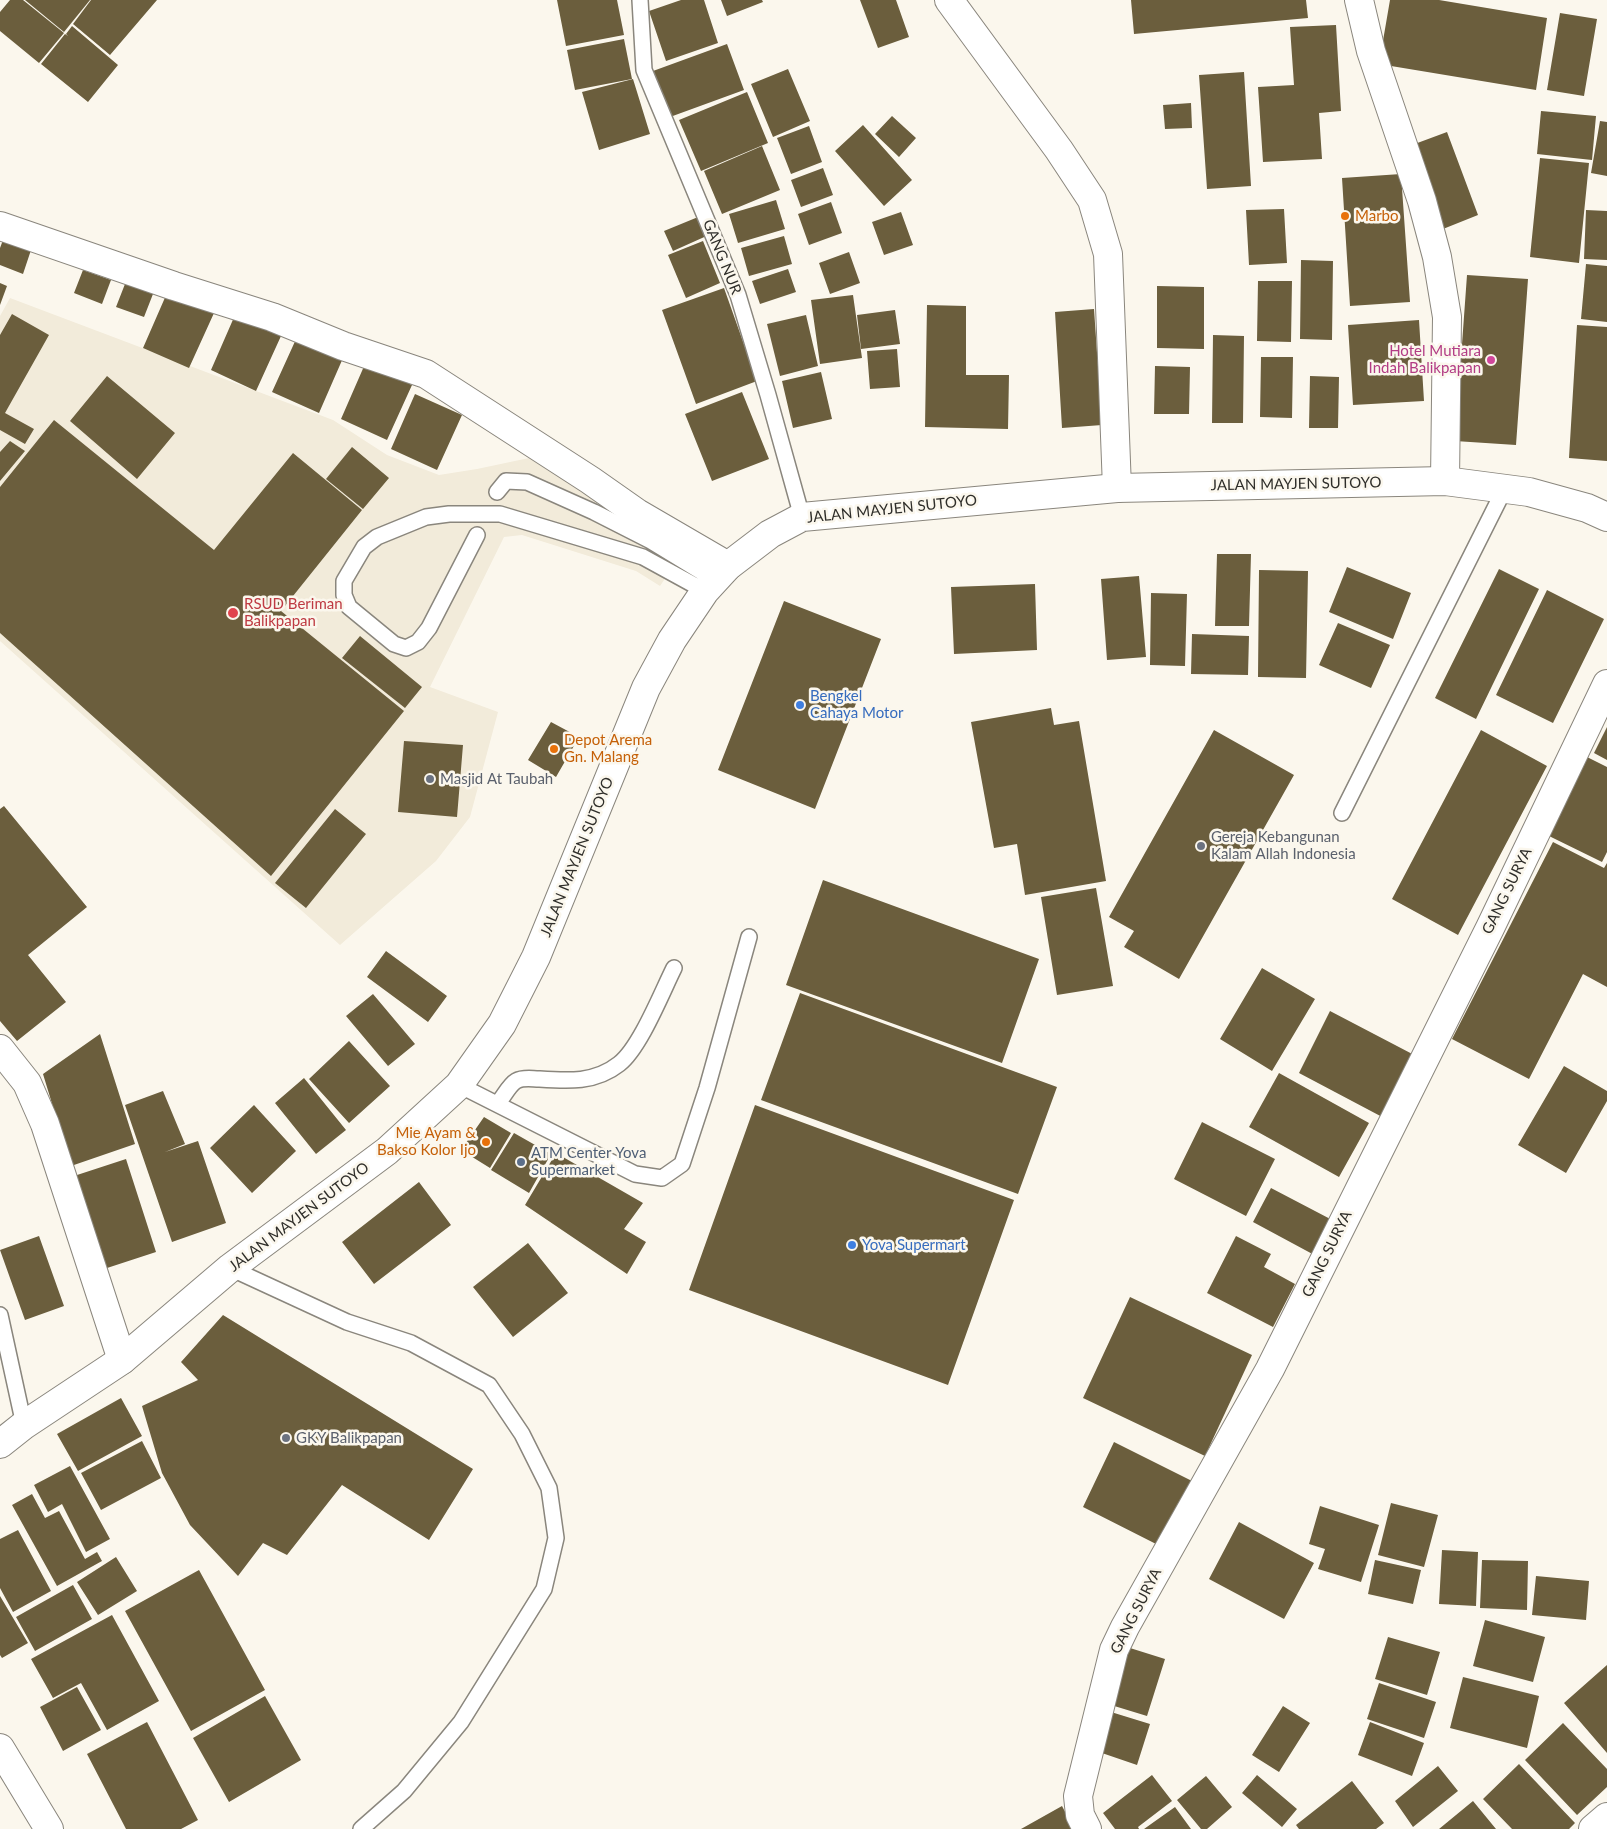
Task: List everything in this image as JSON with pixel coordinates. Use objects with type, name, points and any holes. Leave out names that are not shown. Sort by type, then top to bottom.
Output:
[{"type":"street","points":[[948,0],[1059,150],[1092,200],[1108,254],[1117,488]]},
{"type":"street","points":[[1359,0],[1371,52],[1422,201],[1437,257],[1447,317],[1445,481]]},
{"type":"street","points":[[0,226],[174,286],[272,317],[343,346],[426,374],[590,480],[637,513],[716,579]]},
{"type":"street","name":"JALAN MAYJEN SUTOYO","points":[[0,1444],[24,1425],[122,1360],[230,1268],[387,1151],[458,1085],[502,1024],[536,956],[646,688],[672,640],[716,579],[770,534],[802,517],[1117,488],[1445,481],[1529,492],[1587,508],[1607,517]]},
{"type":"street","name":"GANG SURYA","points":[[1087,1829],[1080,1814],[1078,1796],[1114,1650],[1125,1627],[1270,1369],[1490,928],[1607,684]]},
{"type":"street","points":[[0,1049],[27,1083],[45,1124],[122,1360]]},
{"type":"street","points":[[0,1748],[49,1829]]},
{"type":"street","points":[[1593,1829],[1607,1817]]},
{"type":"lane","name":"GANG NUR","points":[[640,0],[644,70],[738,295],[802,517]]},
{"type":"lane","points":[[498,492],[506,481],[527,482],[594,512],[651,541],[716,579]]},
{"type":"lane","points":[[1342,813],[1504,490]]},
{"type":"lane","points":[[477,535],[429,628],[418,642],[406,648],[394,644],[349,607],[344,595],[344,581],[364,547],[377,537],[426,517],[449,514],[500,514],[716,579]]},
{"type":"lane","points":[[458,1085],[635,1174],[662,1178],[682,1164],[707,1088],[748,937]]},
{"type":"lane","points":[[497,1104],[515,1081],[524,1078],[573,1081],[588,1079],[621,1063],[637,1043],[674,968]]},
{"type":"lane","points":[[230,1268],[347,1322],[411,1343],[489,1386],[522,1434],[549,1488],[556,1538],[544,1589],[461,1722],[404,1791],[361,1829]]},
{"type":"lane","points":[[0,1314],[24,1425]]},
{"type":"shaded area","name":"RSUD Beriman Balikpapan","points":[[10,298],[333,420],[387,455],[439,475],[529,458],[685,549],[660,586],[636,571],[522,535],[504,537],[430,687],[498,712],[470,817],[436,861],[340,945],[0,641],[0,316]]},
{"type":"building","points":[[10,0],[23,0],[64,33],[39,63],[0,31],[0,12]]},
{"type":"building","points":[[25,0],[90,0],[64,32]]},
{"type":"building","points":[[91,0],[157,0],[110,55],[73,24]]},
{"type":"building","points":[[557,0],[617,0],[624,35],[566,46]]},
{"type":"building","points":[[681,0],[704,0],[718,43],[666,61],[649,11]]},
{"type":"building","points":[[721,0],[762,0],[763,2],[727,16]]},
{"type":"building","points":[[860,0],[896,0],[909,37],[878,48]]},
{"type":"building","points":[[1131,0],[1306,0],[1308,18],[1134,34]]},
{"type":"building","points":[[1390,0],[1439,0],[1547,18],[1536,90],[1379,64]]},
{"type":"building","points":[[1560,13],[1597,19],[1584,96],[1547,90]]},
{"type":"building","points":[[1336,25],[1341,111],[1319,113],[1322,159],[1263,162],[1258,87],[1294,85],[1290,27]]},
{"type":"building","points":[[72,26],[118,65],[88,102],[41,64],[65,34],[68,36],[66,34]]},
{"type":"building","points":[[624,39],[632,79],[575,90],[567,50]]},
{"type":"building","points":[[727,44],[744,90],[670,117],[653,71]]},
{"type":"building","points":[[788,69],[810,121],[773,137],[751,84]]},
{"type":"building","points":[[1244,72],[1251,186],[1207,189],[1199,75]]},
{"type":"building","points":[[633,79],[650,134],[599,150],[582,92]]},
{"type":"building","points":[[747,92],[768,143],[701,171],[679,120]]},
{"type":"building","points":[[1191,103],[1192,128],[1165,129],[1163,105]]},
{"type":"building","points":[[1541,111],[1596,116],[1592,160],[1537,154]]},
{"type":"building","points":[[892,116],[916,138],[899,157],[875,134]]},
{"type":"building","points":[[1600,121],[1607,122],[1607,176],[1591,173]]},
{"type":"building","points":[[863,125],[912,180],[884,206],[835,151]]},
{"type":"building","points":[[809,126],[822,162],[791,174],[777,138]]},
{"type":"building","points":[[1447,132],[1478,215],[1443,229],[1412,145]]},
{"type":"building","points":[[762,146],[780,190],[722,214],[704,171]]},
{"type":"building","points":[[1540,158],[1589,163],[1579,263],[1530,257]]},
{"type":"building","points":[[823,168],[833,195],[801,207],[791,180]]},
{"type":"building","points":[[1401,174],[1410,302],[1350,306],[1342,178]]},
{"type":"building","points":[[776,200],[785,229],[738,243],[729,214]]},
{"type":"building","points":[[831,202],[842,233],[809,245],[798,214]]},
{"type":"building","points":[[1284,209],[1287,263],[1249,265],[1246,210]]},
{"type":"building","points":[[1586,210],[1607,211],[1607,260],[1584,259]]},
{"type":"building","points":[[901,212],[913,245],[884,255],[872,222]]},
{"type":"building","points":[[703,215],[711,234],[673,251],[664,231]]},
{"type":"building","points":[[784,236],[792,264],[749,276],[741,248]]},
{"type":"building","points":[[3,240],[31,250],[23,274],[0,265],[0,248]]},
{"type":"building","points":[[703,241],[720,283],[686,298],[668,255]]},
{"type":"building","points":[[849,252],[860,283],[830,294],[819,263]]},
{"type":"building","points":[[1301,260],[1333,261],[1332,340],[1300,339]]},
{"type":"building","points":[[1586,264],[1607,266],[1607,322],[1581,319]]},
{"type":"building","points":[[788,269],[796,292],[760,304],[752,281]]},
{"type":"building","points":[[83,270],[111,280],[102,304],[74,293]]},
{"type":"building","name":"Hotel Mutiara Indah Balikpapan","points":[[1467,275],[1528,279],[1516,445],[1455,441]]},
{"type":"building","points":[[1258,281],[1292,281],[1291,342],[1257,341]]},
{"type":"building","points":[[0,283],[7,286],[0,305]]},
{"type":"building","points":[[125,284],[153,294],[144,317],[116,307]]},
{"type":"building","points":[[1157,286],[1204,287],[1204,349],[1157,348]]},
{"type":"building","points":[[724,288],[757,381],[696,404],[662,310]]},
{"type":"building","points":[[167,293],[214,313],[189,368],[143,348]]},
{"type":"building","points":[[853,295],[862,358],[820,364],[811,300]]},
{"type":"building","points":[[927,305],[966,306],[966,375],[1009,375],[1008,429],[925,427]]},
{"type":"building","points":[[1094,309],[1102,425],[1062,428],[1055,312]]},
{"type":"building","points":[[895,310],[900,344],[861,349],[857,315]]},
{"type":"building","points":[[12,314],[49,335],[5,413],[34,429],[25,444],[0,430],[0,335]]},
{"type":"building","points":[[235,315],[281,336],[256,391],[211,370]]},
{"type":"building","points":[[806,315],[818,366],[780,376],[767,324]]},
{"type":"building","points":[[1419,320],[1424,401],[1353,405],[1348,325]]},
{"type":"building","points":[[1577,325],[1607,327],[1607,461],[1569,458]]},
{"type":"building","points":[[1213,335],[1244,336],[1243,423],[1212,423]]},
{"type":"building","points":[[297,337],[343,358],[319,413],[272,392]]},
{"type":"building","points":[[897,349],[900,387],[870,389],[867,351]]},
{"type":"building","points":[[1261,357],[1293,357],[1292,418],[1260,417]]},
{"type":"building","points":[[365,364],[412,385],[387,440],[341,419]]},
{"type":"building","points":[[1155,366],[1190,367],[1189,414],[1154,414]]},
{"type":"building","points":[[821,372],[832,419],[793,428],[782,381]]},
{"type":"building","points":[[107,376],[175,433],[137,479],[70,421]]},
{"type":"building","points":[[1310,376],[1339,377],[1338,428],[1309,428]]},
{"type":"building","points":[[742,392],[769,459],[712,481],[685,414]]},
{"type":"building","points":[[415,394],[462,415],[437,470],[391,449]]},
{"type":"building","points":[[54,420],[214,550],[293,453],[362,510],[281,611],[404,711],[271,876],[0,633],[0,487]]},
{"type":"building","points":[[10,441],[25,451],[0,481],[0,452]]},
{"type":"building","points":[[352,447],[389,478],[363,509],[326,479]]},
{"type":"building","points":[[1217,554],[1251,554],[1249,626],[1215,626]]},
{"type":"building","points":[[1347,567],[1411,593],[1393,639],[1329,612]]},
{"type":"building","points":[[1499,569],[1539,589],[1476,719],[1435,698]]},
{"type":"building","points":[[1259,570],[1308,571],[1306,678],[1258,677]]},
{"type":"building","points":[[1139,576],[1146,657],[1107,660],[1101,579]]},
{"type":"building","points":[[1035,584],[1037,650],[954,654],[951,587]]},
{"type":"building","points":[[1547,590],[1604,619],[1553,723],[1496,695]]},
{"type":"building","points":[[1151,593],[1187,594],[1185,666],[1150,665]]},
{"type":"building","name":"Bengkel Cahaya Motor","points":[[784,601],[881,639],[815,809],[718,770]]},
{"type":"building","points":[[1338,623],[1390,645],[1371,688],[1319,665]]},
{"type":"building","points":[[1192,634],[1249,636],[1248,675],[1191,674]]},
{"type":"building","points":[[360,636],[422,687],[405,708],[342,658]]},
{"type":"building","points":[[1051,708],[1054,725],[1079,721],[1106,881],[1025,895],[1017,844],[994,848],[971,722]]},
{"type":"building","name":"Depot Arema Gn. Malang","points":[[551,722],[579,737],[556,777],[528,760]]},
{"type":"building","points":[[1607,727],[1607,760],[1594,753]]},
{"type":"building","name":"Gereja Kebangunan Kalam Allah Indonesia","points":[[1214,730],[1294,775],[1179,979],[1124,947],[1134,931],[1109,917]]},
{"type":"building","points":[[1481,730],[1547,766],[1458,935],[1392,899]]},
{"type":"building","name":"Masjid At Taubah","points":[[404,741],[463,745],[457,817],[398,812]]},
{"type":"building","points":[[1587,757],[1607,767],[1607,852],[1602,862],[1549,836]]},
{"type":"building","points":[[4,806],[87,907],[28,955],[66,1002],[17,1041],[0,1021],[0,809]]},
{"type":"building","points":[[335,809],[366,834],[306,908],[275,883]]},
{"type":"building","points":[[1553,842],[1604,868],[1607,863],[1607,987],[1583,974],[1529,1079],[1452,1039]]},
{"type":"building","points":[[823,880],[1039,959],[1002,1063],[786,985]]},
{"type":"building","points":[[1096,888],[1113,986],[1057,995],[1041,897]]},
{"type":"building","points":[[386,951],[447,996],[428,1022],[367,977]]},
{"type":"building","points":[[1262,968],[1315,999],[1272,1071],[1220,1039]]},
{"type":"building","points":[[800,993],[1057,1087],[1018,1194],[761,1100]]},
{"type":"building","points":[[373,994],[415,1044],[388,1066],[346,1016]]},
{"type":"building","points":[[1330,1011],[1418,1057],[1386,1119],[1299,1073]]},
{"type":"building","points":[[100,1034],[135,1144],[71,1166],[43,1074]]},
{"type":"building","points":[[349,1041],[390,1086],[349,1123],[309,1079]]},
{"type":"building","points":[[1564,1066],[1607,1091],[1607,1101],[1566,1173],[1518,1145]]},
{"type":"building","points":[[1279,1073],[1369,1123],[1339,1177],[1249,1127]]},
{"type":"building","points":[[304,1078],[346,1130],[316,1154],[275,1103]]},
{"type":"building","points":[[163,1091],[185,1144],[165,1152],[198,1141],[226,1223],[172,1242],[125,1105]]},
{"type":"building","points":[[254,1105],[296,1151],[252,1193],[210,1148]]},
{"type":"building","name":"Yova Supermart","points":[[755,1105],[1014,1200],[948,1385],[689,1290]]},
{"type":"building","name":"Mie Ayam & Bakso Kolor Ijo","points":[[484,1117],[511,1133],[490,1168],[461,1150]]},
{"type":"building","points":[[1202,1122],[1275,1159],[1246,1216],[1174,1179]]},
{"type":"building","name":"ATM Center Yova Supermarket","points":[[514,1133],[551,1154],[529,1193],[491,1170]]},
{"type":"building","points":[[556,1153],[643,1203],[624,1229],[646,1242],[627,1274],[525,1205]]},
{"type":"building","points":[[126,1159],[156,1252],[104,1269],[74,1176]]},
{"type":"building","points":[[419,1182],[451,1225],[374,1284],[342,1242]]},
{"type":"building","points":[[1271,1188],[1336,1222],[1318,1257],[1253,1222]]},
{"type":"building","points":[[39,1236],[64,1306],[25,1320],[0,1250]]},
{"type":"building","points":[[1236,1236],[1271,1254],[1264,1267],[1295,1284],[1273,1327],[1207,1293]]},
{"type":"building","points":[[528,1243],[568,1293],[513,1337],[473,1287]]},
{"type":"building","points":[[1130,1297],[1252,1355],[1205,1456],[1083,1398]]},
{"type":"building","name":"GKY Balikpapan","points":[[223,1315],[473,1469],[429,1540],[342,1485],[287,1555],[263,1543],[238,1576],[190,1525],[162,1473],[142,1406],[198,1380],[181,1362]]},
{"type":"building","points":[[121,1398],[142,1436],[78,1471],[57,1434]]},
{"type":"building","points":[[142,1441],[161,1478],[101,1510],[81,1473]]},
{"type":"building","points":[[1114,1442],[1192,1481],[1160,1546],[1083,1507]]},
{"type":"building","points":[[70,1466],[110,1539],[86,1552],[62,1504],[48,1512],[34,1485]]},
{"type":"building","points":[[32,1494],[45,1518],[59,1511],[85,1559],[97,1552],[102,1561],[57,1586],[12,1505]]},
{"type":"building","points":[[1391,1503],[1438,1515],[1424,1567],[1378,1555]]},
{"type":"building","points":[[1320,1506],[1379,1525],[1361,1582],[1318,1569],[1325,1549],[1309,1544]]},
{"type":"building","points":[[1239,1522],[1314,1563],[1284,1619],[1209,1579]]},
{"type":"building","points":[[18,1530],[51,1591],[13,1612],[0,1588],[0,1539]]},
{"type":"building","points":[[1442,1550],[1478,1552],[1476,1606],[1439,1604]]},
{"type":"building","points":[[116,1557],[137,1591],[98,1615],[77,1582]]},
{"type":"building","points":[[1375,1560],[1421,1570],[1413,1604],[1368,1594]]},
{"type":"building","points":[[1482,1560],[1528,1561],[1527,1610],[1480,1608]]},
{"type":"building","points":[[199,1570],[265,1690],[191,1731],[125,1611]]},
{"type":"building","points":[[1536,1576],[1589,1581],[1586,1620],[1532,1615]]},
{"type":"building","points":[[73,1585],[92,1619],[35,1651],[16,1617]]},
{"type":"building","points":[[0,1596],[28,1643],[2,1658],[0,1655]]},
{"type":"building","points":[[112,1615],[159,1701],[107,1730],[81,1683],[53,1698],[31,1659]]},
{"type":"building","points":[[1485,1620],[1545,1637],[1533,1682],[1473,1666]]},
{"type":"building","points":[[1388,1637],[1440,1652],[1427,1695],[1375,1679]]},
{"type":"building","points":[[1130,1648],[1165,1659],[1147,1716],[1111,1705]]},
{"type":"building","points":[[1607,1665],[1607,1753],[1564,1703]]},
{"type":"building","points":[[1463,1677],[1539,1696],[1527,1748],[1450,1728]]},
{"type":"building","points":[[1379,1683],[1436,1702],[1424,1738],[1367,1719]]},
{"type":"building","points":[[77,1687],[101,1730],[63,1751],[40,1707]]},
{"type":"building","points":[[265,1696],[301,1760],[229,1802],[193,1738]]},
{"type":"building","points":[[1283,1706],[1310,1723],[1279,1772],[1252,1755]]},
{"type":"building","points":[[1111,1712],[1150,1724],[1137,1765],[1099,1752]]},
{"type":"building","points":[[147,1722],[198,1820],[181,1829],[126,1829],[87,1754]]},
{"type":"building","points":[[1370,1722],[1424,1743],[1412,1776],[1358,1755]]},
{"type":"building","points":[[1563,1723],[1607,1769],[1607,1787],[1577,1815],[1525,1760]]},
{"type":"building","points":[[1519,1764],[1575,1823],[1569,1829],[1512,1829],[1483,1799]]},
{"type":"building","points":[[1438,1766],[1458,1791],[1413,1827],[1395,1801]]},
{"type":"building","points":[[1152,1775],[1172,1801],[1138,1827],[1139,1829],[1115,1829],[1103,1813]]},
{"type":"building","points":[[1257,1775],[1297,1809],[1282,1827],[1242,1793]]},
{"type":"building","points":[[1206,1776],[1232,1807],[1207,1829],[1201,1829],[1177,1800]]},
{"type":"building","points":[[1352,1781],[1384,1823],[1376,1829],[1299,1829],[1296,1825]]},
{"type":"building","points":[[1473,1801],[1496,1829],[1439,1829]]},
{"type":"building","points":[[1062,1806],[1074,1829],[1021,1829]]},
{"type":"building","points":[[1175,1807],[1191,1829],[1144,1829]]},
{"type":"place","name":"Marbo","points":[[1345,216]]},
{"type":"place","name":"Hotel Mutiara Indah Balikpapan","points":[[1491,360]]},
{"type":"place","name":"RSUD Beriman Balikpapan","points":[[233,613]]},
{"type":"place","name":"Bengkel Cahaya Motor","points":[[800,705]]},
{"type":"place","name":"Depot Arema Gn. Malang","points":[[554,749]]},
{"type":"place","name":"Masjid At Taubah","points":[[430,779]]},
{"type":"place","name":"Gereja Kebangunan Kalam Allah Indonesia","points":[[1201,846]]},
{"type":"place","name":"Mie Ayam & Bakso Kolor Ijo","points":[[486,1142]]},
{"type":"place","name":"ATM Center Yova Supermarket","points":[[521,1162]]},
{"type":"place","name":"Yova Supermart","points":[[852,1245]]},
{"type":"place","name":"GKY Balikpapan","points":[[286,1438]]}]
